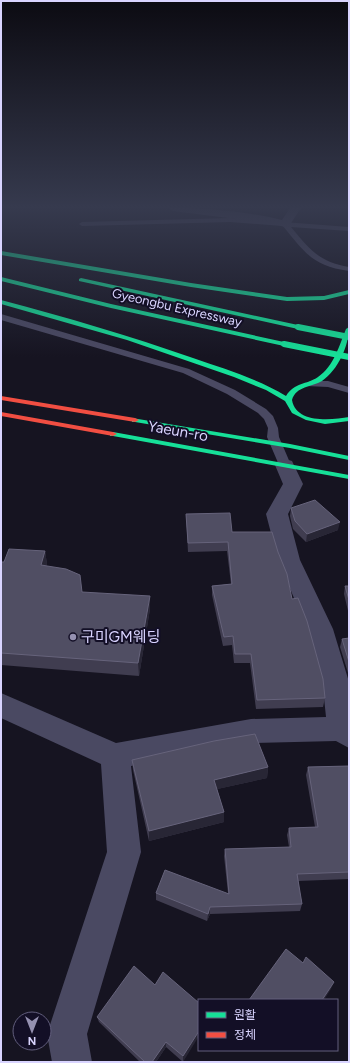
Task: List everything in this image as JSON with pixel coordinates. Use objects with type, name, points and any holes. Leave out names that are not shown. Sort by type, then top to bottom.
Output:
[{"type":"main road","points":[[28,258],[191,285],[287,299],[324,298],[349,292]]},
{"type":"main road","name":"Gyeongbu Expressway","points":[[71,278],[298,328],[349,337]]},
{"type":"main road","name":"Gyeongbu Expressway","points":[[1,280],[111,306],[349,357]]},
{"type":"main road","points":[[1,302],[90,327],[188,358],[264,387],[288,400],[293,410],[313,420],[335,422],[349,419]]},
{"type":"main road","points":[[288,400],[289,395],[294,390],[318,380],[333,366],[349,328]]},
{"type":"main road","name":"Yaeun-ro","points":[[1,398],[280,455],[349,478]]},
{"type":"main road","name":"Yaeun-ro","points":[[1,414],[280,455],[349,458]]},
{"type":"street","points":[[1,706],[115,756],[251,731],[346,732],[337,688],[320,629],[297,580],[280,527],[277,514],[293,484],[280,455]]},
{"type":"street","points":[[72,1062],[67,1034],[124,852],[115,756]]},
{"type":"lane","points":[[314,258],[326,265],[349,269]]},
{"type":"lane","points":[[1,317],[186,370],[231,392],[262,410],[271,423],[280,455]]},
{"type":"lane","points":[[310,384],[328,384],[349,390]]},
{"type":"building","points":[[315,500],[340,522],[307,534],[295,521],[291,508]]},
{"type":"building","points":[[230,513],[232,532],[272,532],[287,574],[292,599],[298,598],[307,621],[323,679],[325,698],[257,700],[251,654],[235,654],[233,636],[224,637],[212,586],[232,584],[228,542],[188,543],[186,514]]},
{"type":"building","name":"구미GM웨딩","points":[[9,549],[45,551],[41,565],[66,569],[80,575],[82,592],[150,596],[138,663],[1,653],[1,562],[4,562]]},
{"type":"building","points":[[345,586],[349,586],[349,600]]},
{"type":"building","points":[[349,638],[349,662],[342,639]]},
{"type":"building","points":[[255,734],[268,767],[214,780],[224,812],[149,831],[132,760],[214,741]]},
{"type":"building","points":[[349,766],[349,872],[297,874],[302,904],[210,907],[208,914],[156,893],[165,870],[229,894],[225,849],[291,847],[289,828],[318,827],[308,767]]},
{"type":"building","points":[[286,949],[303,963],[306,957],[334,982],[323,999],[250,999]]},
{"type":"building","points":[[134,966],[155,985],[163,972],[198,1002],[198,1033],[183,1056],[166,1042],[152,1062],[145,1062],[97,1017]]},
{"type":"traffic: fast","points":[[28,258],[191,285],[287,299],[324,298],[349,292]]},
{"type":"traffic: fast","points":[[1,279],[111,306],[284,344]]},
{"type":"traffic: fast","points":[[81,280],[298,327]]},
{"type":"traffic: fast","points":[[1,302],[180,355],[247,379],[288,400]]},
{"type":"traffic: fast","points":[[298,327],[349,337]]},
{"type":"traffic: fast","points":[[349,329],[338,356],[326,374],[316,381],[300,386],[289,397],[290,405],[294,411],[308,419],[316,421],[349,419]]},
{"type":"traffic: fast","points":[[284,344],[349,357]]},
{"type":"traffic: fast","points":[[135,420],[290,446],[349,458]]},
{"type":"traffic: fast","points":[[113,434],[349,477]]},
{"type":"traffic: jam","points":[[1,398],[135,420]]},
{"type":"traffic: jam","points":[[1,414],[113,434]]},
{"type":"place","name":"구미GM웨딩","points":[[73,637]]}]
